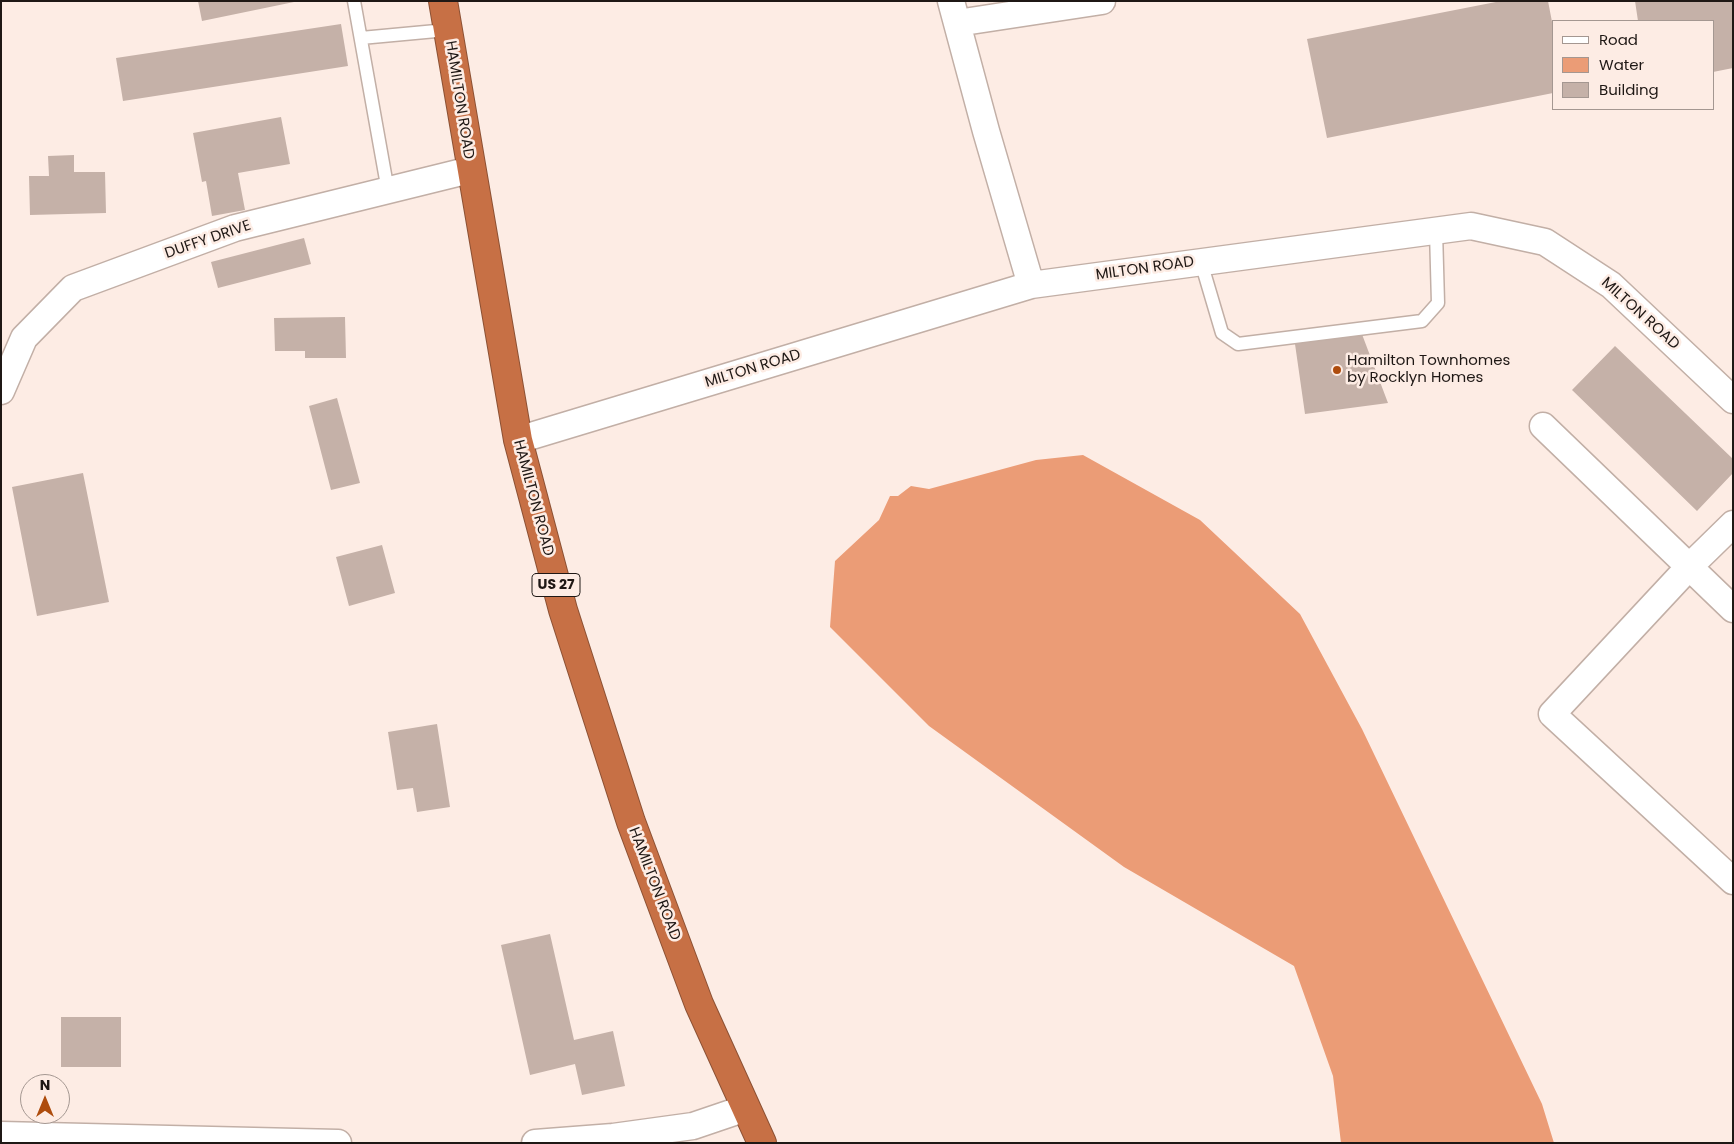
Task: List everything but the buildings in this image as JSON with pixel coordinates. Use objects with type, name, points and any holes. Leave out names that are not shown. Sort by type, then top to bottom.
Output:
[{"type":"highway","name":"HAMILTON ROAD","points":[[443,1],[470,170],[518,440],[563,610],[631,822],[700,1004],[762,1143]]},
{"type":"street","points":[[1031,285],[986,131],[954,12],[1102,1]]},
{"type":"street","name":"DUFFY DRIVE","points":[[1,391],[24,338],[73,288],[235,228],[470,170]]},
{"type":"street","name":"MILTON ROAD","points":[[518,440],[1031,285],[1471,226],[1545,242],[1611,285],[1733,400]]},
{"type":"street","points":[[1543,426],[1733,609]]},
{"type":"street","points":[[1733,524],[1689,568],[1552,714],[1733,882]]},
{"type":"street","points":[[535,1143],[614,1137],[693,1126],[746,1108]]},
{"type":"street","points":[[1,1135],[338,1143]]},
{"type":"lane","points":[[354,1],[388,191]]},
{"type":"lane","points":[[361,38],[447,30]]},
{"type":"lane","points":[[1201,262],[1222,333],[1238,344],[1422,321],[1438,303],[1436,231]]},
{"type":"water","points":[[1083,455],[1200,520],[1300,614],[1362,729],[1542,1104],[1554,1143],[1341,1143],[1333,1076],[1294,966],[1124,867],[929,726],[830,627],[835,561],[879,520],[890,496],[898,496],[911,486],[929,489],[1036,460]]},
{"type":"place","name":"Hamilton Townhomes by Rocklyn Homes","points":[[1337,370]]}]
